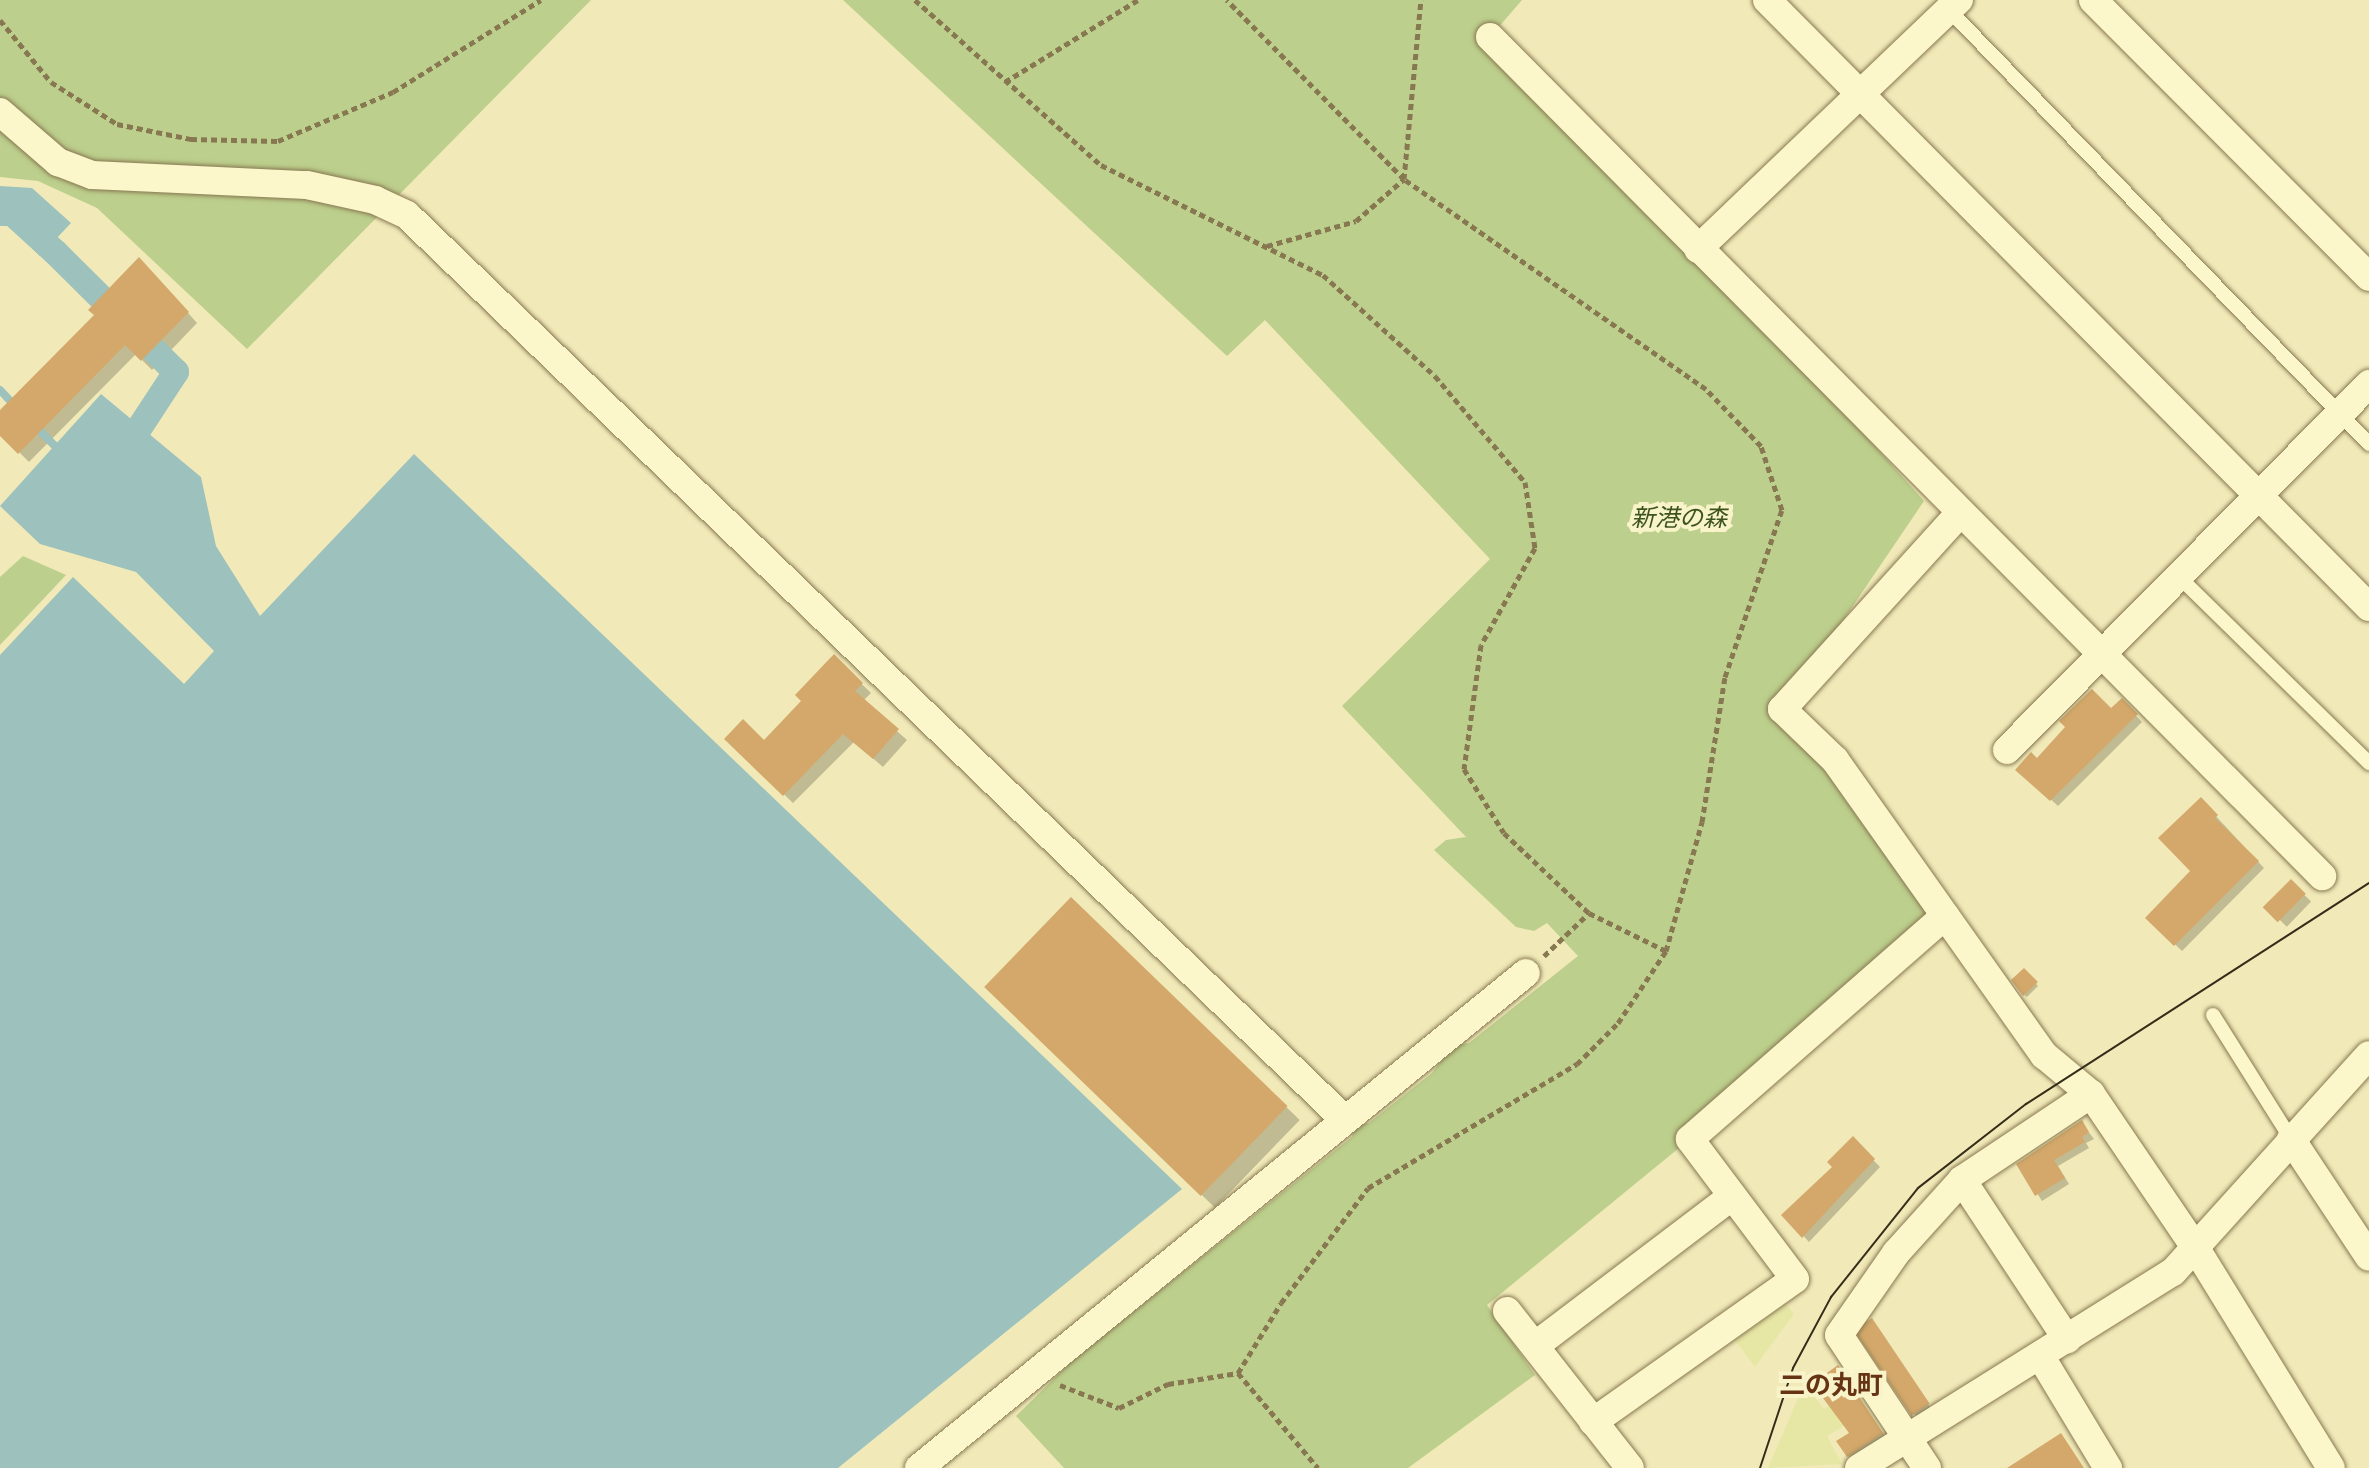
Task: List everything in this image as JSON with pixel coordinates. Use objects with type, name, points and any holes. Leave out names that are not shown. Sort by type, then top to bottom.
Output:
[{"type":"street","points":[[1767,0],[2369,607]]},
{"type":"street","points":[[2093,0],[2369,277]]},
{"type":"street","points":[[1698,249],[1954,5]]},
{"type":"street","points":[[1490,37],[1960,513],[2105,652],[2322,876]]},
{"type":"street","points":[[0,112],[58,162],[92,175],[307,185],[375,200],[407,215],[1345,1120]]},
{"type":"street","points":[[2007,750],[2105,652],[2176,575],[2369,384]]},
{"type":"street","points":[[1960,513],[1782,709],[1835,760],[2044,1055],[2091,1094],[2195,1247],[2331,1468]]},
{"type":"street","points":[[1593,1422],[1795,1279],[1690,1139],[1945,916]]},
{"type":"street","points":[[919,1468],[1526,973]]},
{"type":"street","points":[[1859,1468],[2173,1272],[2369,1055]]},
{"type":"street","points":[[1927,1468],[1839,1335],[1896,1253],[1962,1180],[2091,1094]]},
{"type":"street","points":[[2291,1139],[2369,1257]]},
{"type":"street","points":[[1962,1180],[2067,1339]]},
{"type":"street","points":[[1536,1345],[1731,1197]]},
{"type":"street","points":[[1507,1311],[1593,1422],[1620,1465]]},
{"type":"street","points":[[2041,1357],[2108,1468]]},
{"type":"lane","points":[[1954,5],[2369,444]]},
{"type":"lane","points":[[2176,575],[2369,763]]},
{"type":"lane","points":[[2213,1015],[2291,1139]]},
{"type":"path","points":[[0,20],[51,82],[117,124],[191,139],[278,141],[393,92],[541,0]]},
{"type":"path","points":[[915,0],[1101,165],[1323,275],[1435,376],[1525,482],[1535,548],[1481,645],[1464,769],[1504,833],[1589,913],[1666,951]]},
{"type":"path","points":[[1005,82],[1138,0]]},
{"type":"path","points":[[1033,1375],[1119,1408],[1168,1384],[1238,1373],[1281,1303],[1368,1188],[1577,1064],[1618,1023],[1666,951],[1702,822],[1725,677],[1782,510],[1761,446],[1706,389],[1404,179],[1227,0]]},
{"type":"path","points":[[1267,246],[1356,221],[1404,179],[1421,0]]},
{"type":"path","points":[[1526,973],[1589,913]]},
{"type":"path","points":[[1238,1373],[1318,1468]]},
{"type":"green space","points":[[0,0],[591,0],[247,349],[97,208],[38,181],[0,177]]},
{"type":"green space","name":"新港の森","points":[[843,0],[1522,0],[1490,37],[1698,249],[1924,501],[1783,709],[1945,916],[1690,1139],[1487,1305],[1535,1375],[1408,1468],[1064,1468],[1016,1416],[1072,1361],[1352,1137],[1355,1125],[1369,1123],[1432,1073],[1453,1045],[1469,1043],[1578,956],[1547,923],[1534,931],[1516,927],[1434,850],[1446,840],[1466,837],[1342,706],[1490,559],[1265,320],[1227,356]]},
{"type":"green space","points":[[23,556],[66,575],[0,645],[0,577]]},
{"type":"green space","points":[[1785,1303],[1794,1314],[1755,1367],[1734,1339]]},
{"type":"green space","points":[[1804,1384],[1824,1409],[1850,1391],[1864,1414],[1827,1436],[1842,1464],[1768,1468]]},
{"type":"water","points":[[0,186],[32,188],[71,223],[40,256],[9,226],[0,226]]},
{"type":"water","points":[[101,394],[201,477],[216,546],[260,616],[414,454],[1182,1189],[838,1468],[0,1468],[0,655],[73,577],[184,684],[214,651],[136,572],[40,544],[0,506]]},
{"type":"building","points":[[139,257],[189,312],[141,361],[125,345],[18,454],[0,436],[0,410],[94,315],[88,310]]},
{"type":"building","points":[[834,654],[863,683],[855,691],[899,729],[873,759],[843,734],[783,796],[724,739],[743,719],[764,740],[801,701],[795,695]]},
{"type":"building","points":[[2092,689],[2111,708],[2122,698],[2138,714],[2050,801],[2015,770],[2031,752],[2037,758],[2065,727],[2059,721]]},
{"type":"building","points":[[2201,797],[2218,815],[2215,818],[2259,861],[2174,946],[2145,918],[2190,871],[2158,838]]},
{"type":"building","points":[[2291,879],[2306,894],[2278,922],[2263,907]]},
{"type":"building","points":[[1071,897],[1288,1106],[1201,1196],[984,987]]},
{"type":"building","points":[[2024,968],[2038,982],[2023,996],[2011,980]]},
{"type":"building","points":[[2082,1120],[2089,1132],[2082,1137],[2085,1142],[2054,1160],[2065,1178],[2035,1196],[2016,1164]]},
{"type":"building","points":[[1853,1136],[1875,1159],[1802,1238],[1781,1215],[1832,1167],[1827,1162]]},
{"type":"building","points":[[1872,1318],[1930,1403],[1911,1416],[1854,1330]]},
{"type":"building","points":[[1838,1365],[1883,1433],[1847,1457],[1836,1441],[1849,1433],[1817,1390],[1822,1386],[1817,1380]]},
{"type":"building","points":[[2061,1433],[2084,1468],[2007,1468]]},
{"type":"waterway","points":[[0,213],[11,212],[176,372],[121,456]]},
{"type":"waterway","points":[[0,390],[16,407]]},
{"type":"waterway","points":[[34,425],[61,452]]},
{"type":"tram line","points":[[1760,1468],[1793,1368],[1831,1297],[1918,1188],[2026,1104],[2369,883]]},
{"type":"district","name":"二の丸町","points":[[1831,1385]]}]
